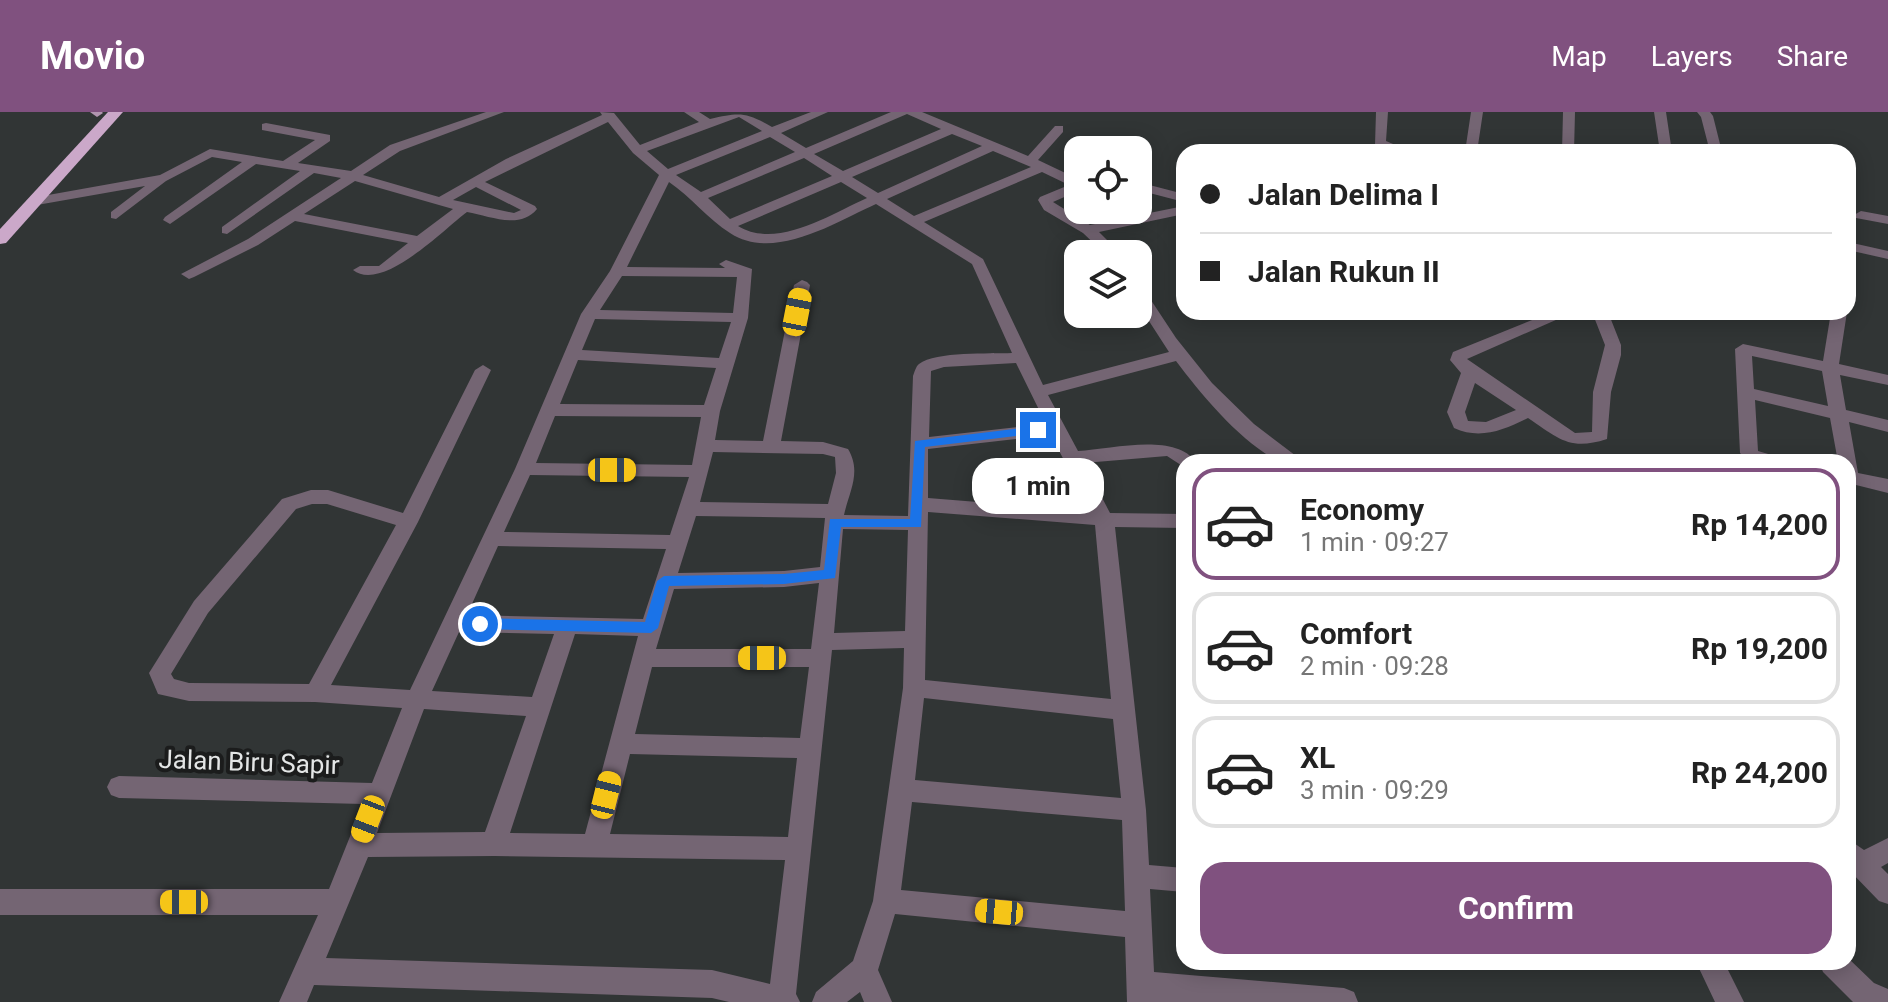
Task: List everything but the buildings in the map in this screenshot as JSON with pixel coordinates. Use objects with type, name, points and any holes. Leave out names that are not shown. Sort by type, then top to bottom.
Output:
[{"type":"highway","points":[[0,218],[97,112]]},
{"type":"highway","points":[[0,239],[116,112]]},
{"type":"street","points":[[189,274],[253,242],[395,148],[498,112]]},
{"type":"street","points":[[690,112],[709,123]]},
{"type":"street","points":[[638,150],[742,112],[978,262],[1038,392],[1104,519],[1134,810],[1141,994],[1344,1002]]},
{"type":"street","points":[[293,1002],[337,902],[417,699],[524,469],[589,314],[617,271],[666,174],[822,112]]},
{"type":"street","points":[[700,197],[902,112]]},
{"type":"street","points":[[912,112],[1064,177]]},
{"type":"street","points":[[1382,112],[1382,144]]},
{"type":"street","points":[[1472,144],[1477,112]]},
{"type":"street","points":[[1568,144],[1569,112]]},
{"type":"street","points":[[1660,112],[1665,144]]},
{"type":"street","points":[[1703,112],[1707,116],[1714,144]]},
{"type":"street","points":[[440,202],[608,114],[638,150],[700,197],[728,225],[748,237],[765,238],[799,232],[991,147]]},
{"type":"street","points":[[266,127],[326,138],[287,164]]},
{"type":"street","points":[[1030,161],[1059,129]]},
{"type":"street","points":[[728,225],[950,130]]},
{"type":"street","points":[[116,215],[164,178],[205,154],[350,175],[440,202],[514,217],[524,215],[530,209],[475,182]]},
{"type":"street","points":[[170,220],[253,160]]},
{"type":"street","points":[[916,220],[1044,166]]},
{"type":"street","points":[[227,230],[311,169]]},
{"type":"street","points":[[37,201],[164,178]]},
{"type":"street","points":[[1152,190],[1176,196]]},
{"type":"street","points":[[1064,191],[1045,200],[1049,207],[1064,216]]},
{"type":"street","points":[[360,270],[370,272],[384,269],[464,207]]},
{"type":"street","points":[[1088,230],[1176,212]]},
{"type":"street","points":[[1861,215],[1888,220]]},
{"type":"street","points":[[292,216],[420,241]]},
{"type":"street","points":[[1078,224],[1099,240]]},
{"type":"street","points":[[1856,250],[1888,255]]},
{"type":"street","points":[[726,264],[740,267],[746,273]]},
{"type":"street","points":[[617,271],[746,273]]},
{"type":"street","points":[[594,847],[664,581],[700,471],[711,411],[740,318],[746,273]]},
{"type":"street","points":[[771,447],[802,285]]},
{"type":"street","points":[[1152,312],[1204,387],[1260,440],[1282,454]]},
{"type":"street","points":[[589,314],[740,318]]},
{"type":"street","points":[[1547,320],[1459,356],[1458,360],[1470,372],[1570,438],[1585,440],[1601,435],[1602,392],[1613,355],[1613,345],[1603,320]]},
{"type":"street","points":[[1838,320],[1830,367],[1845,454]]},
{"type":"street","points":[[1750,454],[1742,355],[1745,348],[1888,380]]},
{"type":"street","points":[[1038,392],[1181,354]]},
{"type":"street","points":[[572,355],[726,363]]},
{"type":"street","points":[[826,1002],[864,970],[886,901],[914,688],[921,376],[924,368],[943,362],[1024,357]]},
{"type":"street","points":[[315,693],[408,522],[483,370]]},
{"type":"street","points":[[1470,372],[1456,412],[1457,419],[1466,428],[1486,428],[1530,411]]},
{"type":"street","points":[[1744,392],[1888,426]]},
{"type":"street","points":[[548,410],[711,411]]},
{"type":"street","points":[[919,444],[1058,428]]},
{"type":"street","points":[[307,971],[712,993],[784,1001],[835,516],[847,465],[842,453],[823,448],[706,446]]},
{"type":"street","points":[[1073,458],[1167,450],[1178,454]]},
{"type":"street","points":[[524,469],[700,471]]},
{"type":"street","points":[[1856,474],[1888,486]]},
{"type":"street","points":[[408,522],[328,497],[311,497],[289,504],[201,607],[160,673],[166,687],[175,691],[315,693],[539,707]]},
{"type":"street","points":[[687,509],[835,516],[917,514],[1176,519]]},
{"type":"street","points":[[490,539],[677,542]]},
{"type":"street","points":[[664,581],[784,579],[830,574]]},
{"type":"street","points":[[451,623],[651,628]]},
{"type":"street","points":[[494,844],[568,624]]},
{"type":"street","points":[[644,658],[821,650],[914,639]]},
{"type":"street","points":[[914,688],[1123,710]]},
{"type":"street","points":[[619,744],[811,748]]},
{"type":"street","name":"Jalan Biru Sapir","points":[[119,787],[378,794]]},
{"type":"street","points":[[902,790],[1134,810]]},
{"type":"street","points":[[358,845],[799,849]]},
{"type":"street","points":[[1856,858],[1888,850]]},
{"type":"street","points":[[1856,859],[1888,892]]},
{"type":"street","points":[[1137,876],[1176,879]]},
{"type":"street","points":[[886,901],[1139,925]]},
{"type":"street","points":[[0,902],[337,902]]},
{"type":"street","points":[[864,970],[878,1002]]},
{"type":"street","points":[[1714,970],[1730,1002]]},
{"type":"street","points":[[1841,970],[1864,993],[1886,1002]]},
{"type":"route","points":[[480,624],[651,628],[664,581],[784,579],[830,574],[835,522],[916,523],[919,444],[1038,430]]}]
